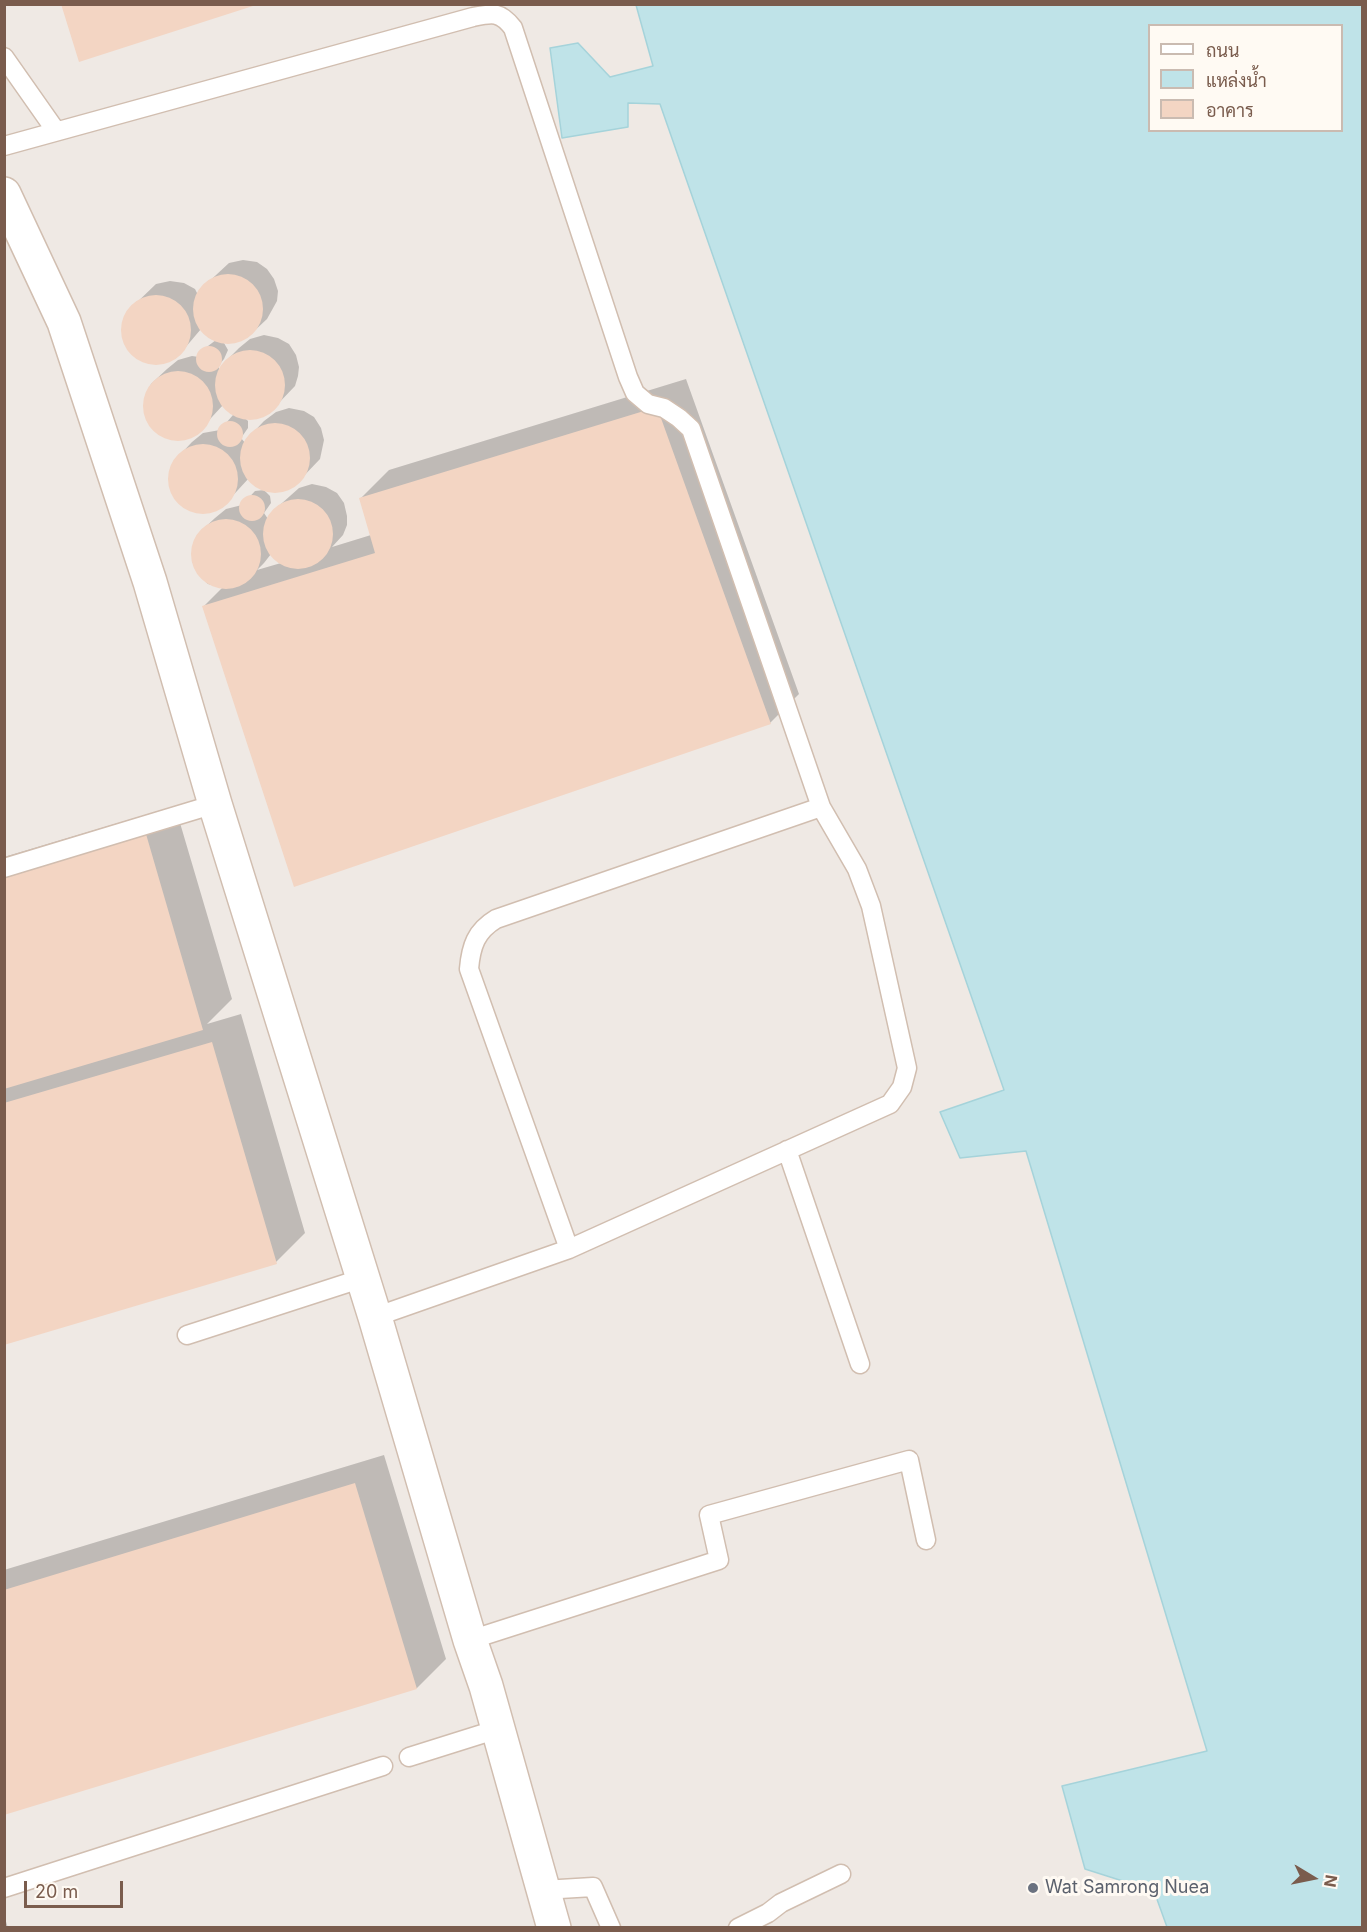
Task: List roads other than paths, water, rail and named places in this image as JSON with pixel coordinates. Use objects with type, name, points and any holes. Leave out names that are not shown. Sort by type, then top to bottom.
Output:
[{"type":"street","points":[[4,194],[64,322],[150,582],[215,804],[375,1317],[498,1729],[554,1928]]},
{"type":"lane","points":[[4,146],[495,9],[513,28],[635,393],[648,404],[664,408],[691,429],[821,807],[856,869],[871,906],[907,1068],[902,1087],[890,1104],[569,1249],[375,1317]]},
{"type":"lane","points":[[4,57],[56,131]]},
{"type":"lane","points":[[4,868],[215,804]]},
{"type":"lane","points":[[569,1249],[469,969],[470,955],[475,940],[484,926],[496,919],[821,807]]},
{"type":"lane","points":[[788,1150],[860,1364]]},
{"type":"lane","points":[[187,1335],[363,1278]]},
{"type":"lane","points":[[470,1640],[718,1560],[709,1515],[909,1460],[926,1540]]},
{"type":"lane","points":[[409,1757],[498,1729]]},
{"type":"lane","points":[[4,1888],[383,1766]]},
{"type":"lane","points":[[738,1928],[768,1913],[781,1903],[841,1874]]},
{"type":"lane","points":[[543,1890],[593,1887],[612,1928]]},
{"type":"water","points":[[636,5],[1362,5],[1362,1927],[1167,1927],[1154,1891],[1085,1869],[1062,1786],[1207,1751],[1026,1151],[960,1158],[940,1112],[1004,1090],[660,104],[628,103],[628,127],[562,138],[550,48],[578,43],[610,77],[653,66]]},
{"type":"place","name":"Wat Samrong Nuea","points":[[1033,1888]]}]
